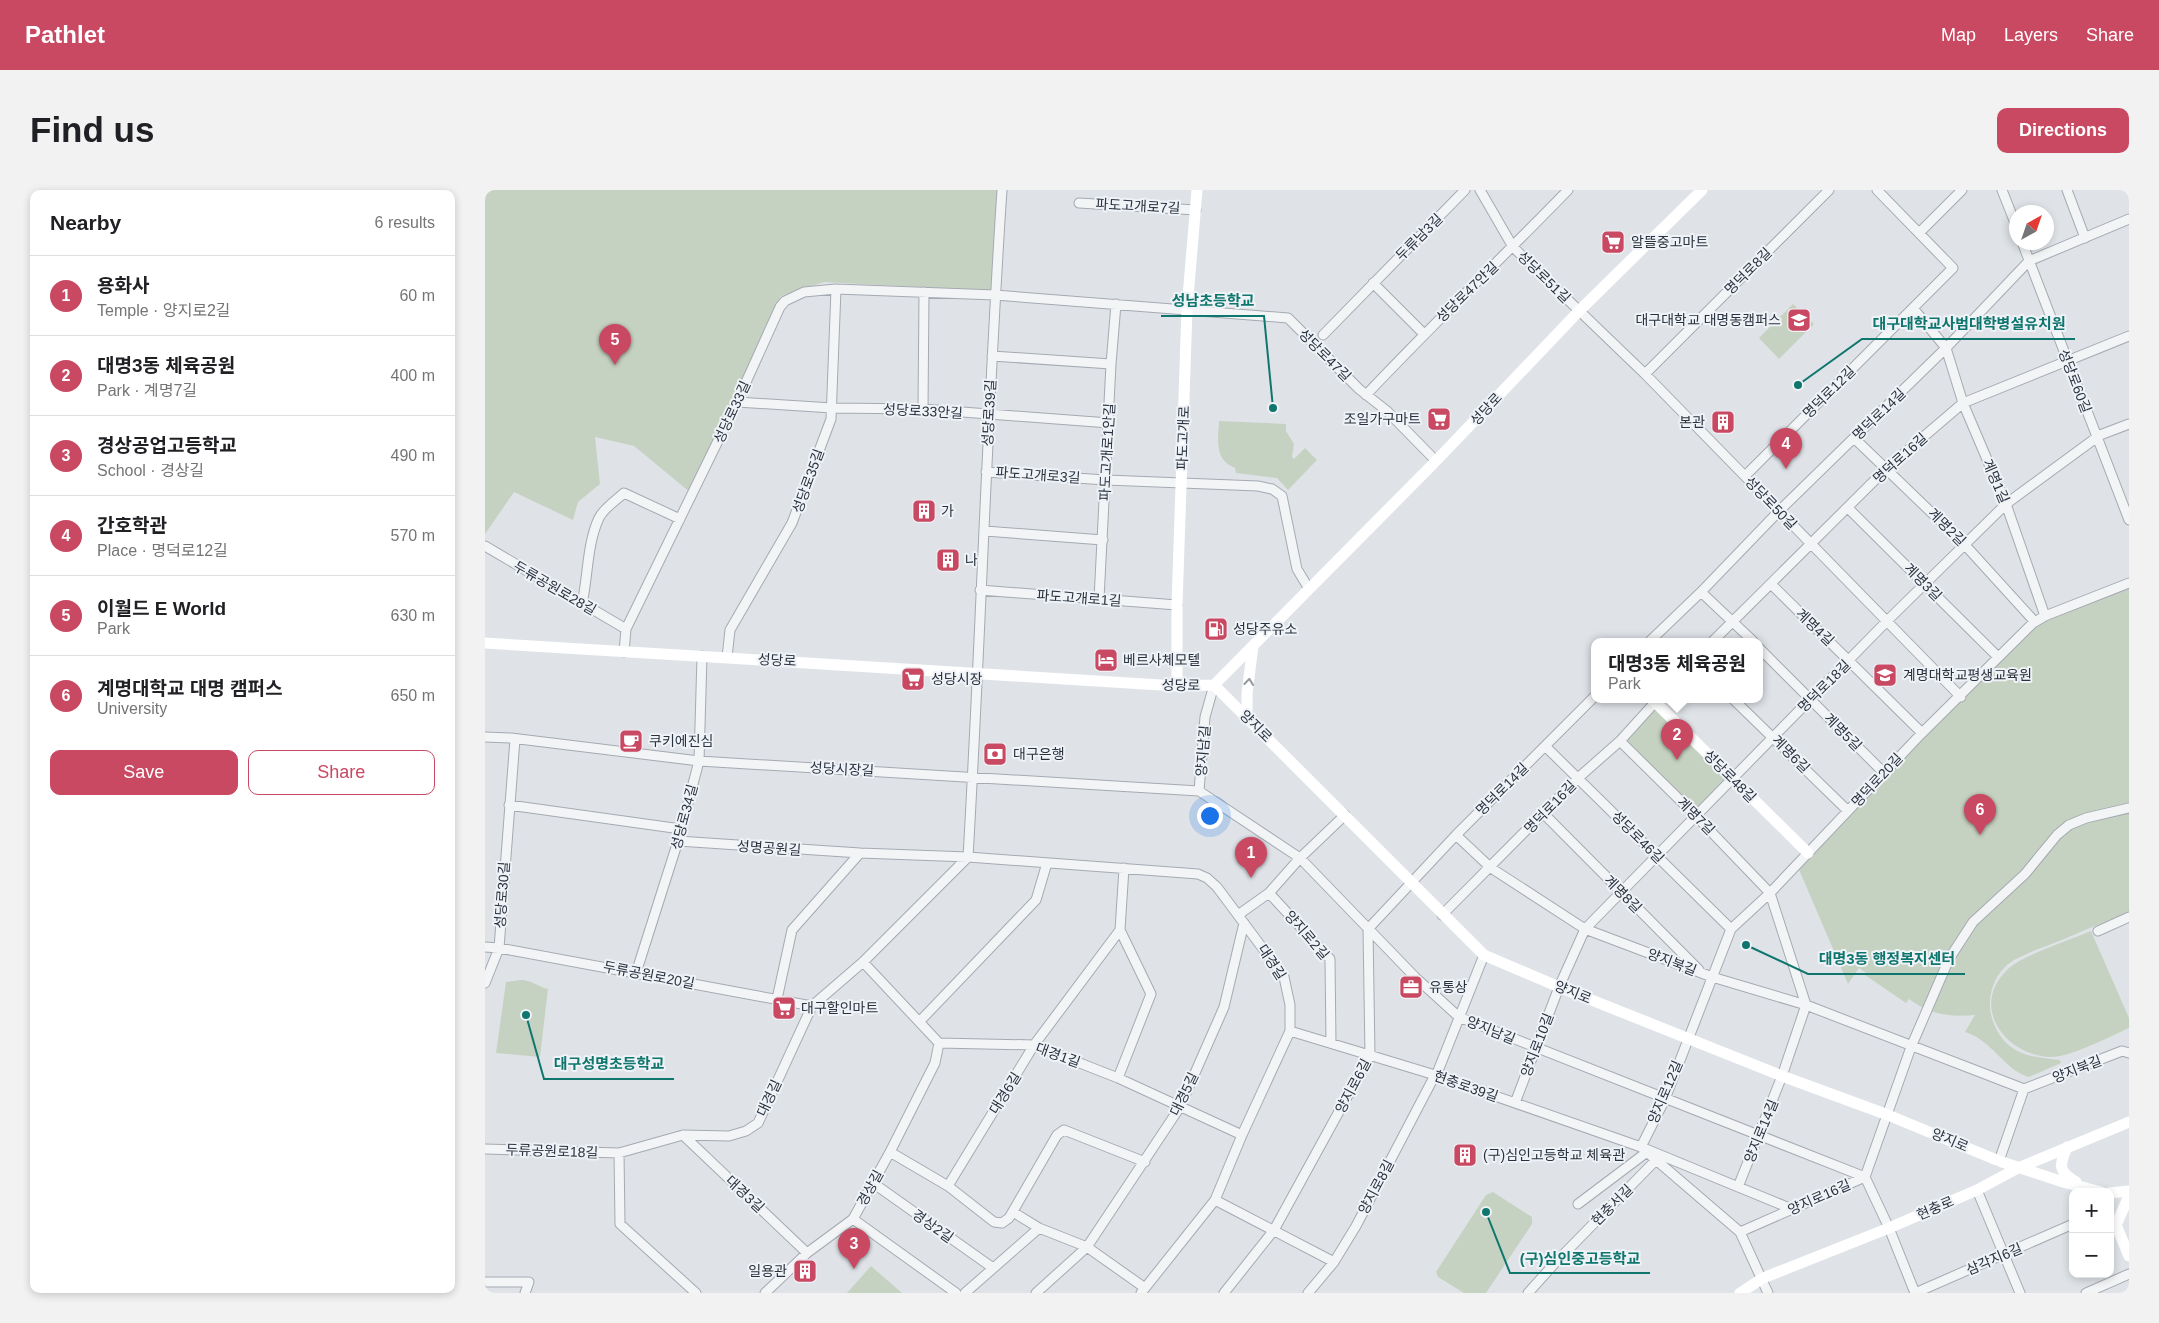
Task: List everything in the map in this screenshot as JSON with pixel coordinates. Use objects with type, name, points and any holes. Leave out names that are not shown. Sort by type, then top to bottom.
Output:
[{"type":"main road","name":"파도고개로","points":[[1177,686],[1177,605],[1187,309],[1197,190]]},
{"type":"main road","name":"성당로","points":[[485,642],[1177,686],[1215,685],[1436,461],[1579,311],[1701,190]]},
{"type":"main road","points":[[1247,718],[1247,693],[1253,646]]},
{"type":"main road","name":"양지로","points":[[1215,685],[1442,915],[1484,955],[1782,1076],[1888,1115],[2018,1168],[2077,1188]]},
{"type":"main road","name":"성당로48길","points":[[1658,703],[1808,853]]},
{"type":"main road","name":"현충로","points":[[1740,1293],[1762,1279],[1889,1228],[1977,1190],[2018,1168],[2129,1122]]},
{"type":"main road","points":[[2067,1147],[2061,1161],[2061,1169],[2078,1188]]},
{"type":"main road","points":[[2114,1193],[2129,1191]]},
{"type":"main road","points":[[2114,1221],[2129,1196]]},
{"type":"main road","points":[[2114,1225],[2129,1256]]},
{"type":"street","name":"성당로39길","points":[[978,673],[980,590],[985,531],[988,414],[1002,190]]},
{"type":"street","name":"두류남3길","points":[[1323,335],[1465,190]]},
{"type":"street","name":"성당로51길","points":[[1480,190],[1513,247],[1579,311]]},
{"type":"street","name":"성당로47안길","points":[[1366,395],[1423,334],[1513,247],[1568,190]]},
{"type":"street","name":"명덕로8길","points":[[1645,374],[1829,190]]},
{"type":"street","points":[[1877,190],[1919,233],[1962,190]]},
{"type":"street","points":[[2002,190],[2009,208]]},
{"type":"street","points":[[2067,190],[2085,238]]},
{"type":"street","name":"파도고개로7길","points":[[1079,203],[1196,210]]},
{"type":"street","name":"명덕로14길","points":[[1654,638],[1779,511],[1946,348],[2029,261],[2129,219]]},
{"type":"street","name":"명덕로12길","points":[[1745,476],[1953,268],[1919,233]]},
{"type":"street","name":"성당로60길","points":[[2025,250],[2129,520]]},
{"type":"street","points":[[1373,283],[1423,334]]},
{"type":"street","name":"성당로33길","points":[[624,652],[626,629],[737,402],[775,317],[785,301],[804,292],[836,289],[995,295],[1187,309]]},
{"type":"street","name":"성당로35길","points":[[727,657],[730,630],[792,523],[831,419],[836,289]]},
{"type":"street","points":[[923,410],[924,292]]},
{"type":"street","name":"파도고개로1안길","points":[[1099,599],[1111,364],[1116,304]]},
{"type":"street","points":[[1913,308],[1946,348]]},
{"type":"street","name":"성당로47길","points":[[1187,309],[1288,318],[1366,395],[1387,411],[1436,461]]},
{"type":"street","name":"성당로50길","points":[[1579,311],[1645,374],[1961,697]]},
{"type":"street","points":[[1308,338],[1323,335],[1322,351]]},
{"type":"street","name":"명덕로16길","points":[[1716,638],[1887,468],[1963,403],[2129,336]]},
{"type":"street","name":"계명1길","points":[[1946,348],[1963,403],[2006,504],[2045,616]]},
{"type":"street","points":[[993,356],[1111,364]]},
{"type":"street","name":"성당로33안길","points":[[737,402],[832,408],[923,410],[1109,423]]},
{"type":"street","name":"명덕로18길","points":[[1559,987],[1585,929],[1925,583],[2006,504],[2097,438],[2129,424]]},
{"type":"street","name":"계명2길","points":[[1854,438],[1965,545],[2035,622]]},
{"type":"street","name":"파도고개로3길","points":[[986,472],[1181,484],[1258,486],[1278,492],[1282,496],[1297,569],[1309,589]]},
{"type":"street","points":[[582,604],[587,583],[593,537],[599,516],[624,493],[680,519]]},
{"type":"street","name":"계명3길","points":[[1848,508],[1998,657]]},
{"type":"street","points":[[985,531],[1103,540]]},
{"type":"street","name":"두류공원로28길","points":[[485,546],[626,629]]},
{"type":"street","name":"명덕로20길","points":[[1688,1037],[1731,929],[1770,893],[1922,733],[1961,697],[1998,657],[2035,622],[2045,616],[2129,583]]},
{"type":"street","name":"계명4길","points":[[1771,584],[1922,733]]},
{"type":"street","name":"파도고개로1길","points":[[980,590],[1177,605]]},
{"type":"street","points":[[1701,592],[1750,638]]},
{"type":"street","name":"계명5길","points":[[1763,652],[1884,773]]},
{"type":"street","name":"성당로34길","points":[[636,973],[678,841],[699,761],[702,656]]},
{"type":"street","points":[[968,857],[978,673]]},
{"type":"street","name":"양지남길","points":[[1215,685],[1205,717],[1199,791],[1300,858],[1368,929],[1459,1017],[1865,1177]]},
{"type":"street","name":"명덕로14길","points":[[1411,883],[1456,835],[1591,700]]},
{"type":"street","name":"명덕로16길","points":[[1442,915],[1491,868],[1578,778],[1620,741],[1652,703]]},
{"type":"street","name":"계명6길","points":[[1737,703],[1848,811]]},
{"type":"street","name":"성당시장길","points":[[485,737],[699,761],[1199,791]]},
{"type":"street","name":"성당로30길","points":[[485,983],[499,948],[515,739]]},
{"type":"street","name":"계명7길","points":[[1620,741],[1770,893]]},
{"type":"street","name":"성당로46길","points":[[1545,746],[1731,929]]},
{"type":"street","points":[[509,806],[681,829]]},
{"type":"street","points":[[1888,1115],[1911,1047],[1949,959],[1973,922],[1981,912],[2025,874],[2057,835],[2069,825],[2086,818],[2129,808]]},
{"type":"street","name":"계명8길","points":[[1544,814],[1702,973]]},
{"type":"street","points":[[1238,915],[1269,893],[1300,858],[1345,816]]},
{"type":"street","name":"양지북길","points":[[1456,835],[1491,868],[1585,929],[1712,977],[1806,1005],[2024,1089],[2122,1051],[2129,1053]]},
{"type":"street","name":"성명공원길","points":[[678,841],[860,854],[968,857]]},
{"type":"street","points":[[777,999],[792,930],[860,854]]},
{"type":"street","name":"대경길","points":[[619,1153],[683,1135],[729,1136],[746,1131],[758,1123],[812,1006],[863,962],[968,857],[1198,874],[1207,878],[1217,887],[1284,977],[1290,1005],[1290,1031],[1242,1135],[1215,1200],[1143,1291]]},
{"type":"street","points":[[920,1021],[1036,900],[1047,863]]},
{"type":"street","points":[[1117,1078],[1151,994],[1121,930],[1124,868]]},
{"type":"street","points":[[1368,929],[1411,883]]},
{"type":"street","name":"양지로2길","points":[[1269,893],[1331,959],[1331,1043]]},
{"type":"street","points":[[1770,893],[1806,1005]]},
{"type":"street","points":[[2098,931],[2129,916]]},
{"type":"street","name":"대경5길","points":[[1037,1293],[1087,1247],[1180,1107],[1224,1007],[1244,923]]},
{"type":"street","name":"양지로6길","points":[[1224,1293],[1274,1230],[1371,1054],[1368,929]]},
{"type":"street","name":"대경6길","points":[[947,1186],[1034,1045],[1121,930]]},
{"type":"street","name":"두류공원로20길","points":[[485,947],[499,948],[812,1006]]},
{"type":"street","name":"양지로8길","points":[[1308,1293],[1334,1262],[1356,1226],[1435,1076],[1484,955]]},
{"type":"street","points":[[863,962],[939,1043]]},
{"type":"street","name":"양지로10길","points":[[1515,1103],[1559,987]]},
{"type":"street","name":"양지로14길","points":[[1738,1187],[1760,1136],[1806,1005]]},
{"type":"street","name":"현충로39길","points":[[1290,1031],[1371,1054],[1515,1103],[1644,1150],[1792,1209]]},
{"type":"street","name":"양지로12길","points":[[1644,1150],[1688,1037]]},
{"type":"street","name":"대경1길","points":[[939,1043],[1034,1045],[1117,1078],[1242,1135]]},
{"type":"street","name":"경상길","points":[[939,1043],[935,1063],[890,1152],[853,1219],[956,1293]]},
{"type":"street","points":[[1999,1160],[2024,1089]]},
{"type":"street","name":"양지로16길","points":[[1740,1232],[1865,1177],[1888,1115]]},
{"type":"street","points":[[890,1152],[947,1186],[994,1222],[1002,1223],[1009,1218],[1057,1135],[1064,1130],[1145,1162]]},
{"type":"street","name":"대경3길","points":[[683,1135],[807,1252]]},
{"type":"street","name":"두류공원로18길","points":[[485,1148],[619,1153]]},
{"type":"street","points":[[1578,1204],[1644,1150]]},
{"type":"street","name":"현충로39길","points":[[1644,1150],[1740,1232],[1768,1293]]},
{"type":"street","points":[[619,1153],[620,1224],[696,1293]]},
{"type":"street","name":"현충서길","points":[[1528,1293],[1656,1160]]},
{"type":"street","points":[[1865,1177],[1889,1228],[1915,1293]]},
{"type":"street","name":"경상2길","points":[[873,1183],[993,1268]]},
{"type":"street","points":[[1977,1190],[2020,1293]]},
{"type":"street","points":[[1215,1200],[1334,1262]]},
{"type":"street","points":[[1013,1212],[1039,1228],[1087,1247],[1143,1291]]},
{"type":"street","points":[[765,1293],[807,1252],[853,1219]]},
{"type":"street","name":"삼각지6길","points":[[1915,1293],[2004,1256],[2069,1226]]},
{"type":"street","points":[[965,1293],[1039,1228]]},
{"type":"street","points":[[2086,1293],[2129,1274]]},
{"type":"street","points":[[485,1282],[529,1282],[525,1293]]},
{"type":"green space","points":[[485,190],[998,190],[992,291],[824,282],[781,296],[691,493],[634,446],[595,437],[600,484],[578,502],[573,520],[514,492],[485,534]]},
{"type":"green space","points":[[1793,304],[1814,324],[1779,359],[1759,338]]},
{"type":"green space","points":[[1219,421],[1286,424],[1286,431],[1294,444],[1292,457],[1294,459],[1305,448],[1317,460],[1288,490],[1277,478],[1236,473],[1235,468],[1223,460],[1220,455],[1218,442]]},
{"type":"green space","points":[[2129,583],[2129,912],[2016,959],[2001,971],[1996,979],[1990,1006],[1991,1015],[1999,1034],[2013,1048],[2021,1052],[2060,1060],[2061,1063],[2029,1077],[2012,1068],[1983,1041],[1965,1032],[1975,1015],[1956,1016],[1940,1014],[1925,1009],[1909,999],[1906,1003],[1865,975],[1866,973],[1859,968],[1848,984],[1797,865],[2035,622]]},
{"type":"green space","points":[[1656,703],[1733,779],[1696,816],[1620,741]]},
{"type":"green space","points":[[2091,931],[2129,1018],[2129,1028],[2068,1054],[2050,1057],[2033,1054],[2006,1038],[1997,1026],[1992,1012],[1992,998],[1997,983],[2008,969],[2024,958]]},
{"type":"green space","points":[[521,980],[548,989],[540,1057],[496,1053],[506,982]]},
{"type":"green space","points":[[1493,1192],[1532,1217],[1532,1224],[1486,1293],[1464,1293],[1438,1277],[1436,1272],[1486,1195]]},
{"type":"green space","points":[[871,1266],[902,1293],[847,1293]]},
{"type":"place","name":"알뜰중고마트","points":[[1613,242]]},
{"type":"place","name":"대구대학교 대명동캠퍼스","points":[[1799,320]]},
{"type":"place","name":"이월드 E World","points":[[615,365]]},
{"type":"place","name":"대구대학교사범대학병설유치원","points":[[1798,385]]},
{"type":"place","name":"성남초등학교","points":[[1273,408]]},
{"type":"place","name":"조일가구마트","points":[[1439,419]]},
{"type":"place","name":"본관","points":[[1723,422]]},
{"type":"place","name":"간호학관","points":[[1786,469]]},
{"type":"place","name":"가","points":[[924,511]]},
{"type":"place","name":"나","points":[[948,560]]},
{"type":"place","name":"성당주유소","points":[[1216,629]]},
{"type":"place","name":"베르사체모텔","points":[[1106,660]]},
{"type":"place","name":"계명대학교평생교육원","points":[[1885,675]]},
{"type":"place","name":"성당시장","points":[[913,679]]},
{"type":"place","name":"쿠키에진심","points":[[631,741]]},
{"type":"place","name":"대구은행","points":[[995,754]]},
{"type":"place","name":"대명3동 체육공원","points":[[1677,760]]},
{"type":"place","name":"계명대학교 대명 캠퍼스","points":[[1980,835]]},
{"type":"place","name":"용화사","points":[[1251,878]]},
{"type":"place","name":"대명3동 행정복지센터","points":[[1746,945]]},
{"type":"place","name":"유통상","points":[[1411,987]]},
{"type":"place","name":"대구할인마트","points":[[784,1008]]},
{"type":"place","name":"대구성명초등학교","points":[[526,1015]]},
{"type":"place","name":"(구)심인고등학교 체육관","points":[[1465,1155]]},
{"type":"place","name":"(구)심인중고등학교","points":[[1486,1212]]},
{"type":"place","name":"경상공업고등학교","points":[[854,1269]]},
{"type":"place","name":"일용관","points":[[805,1271]]}]
